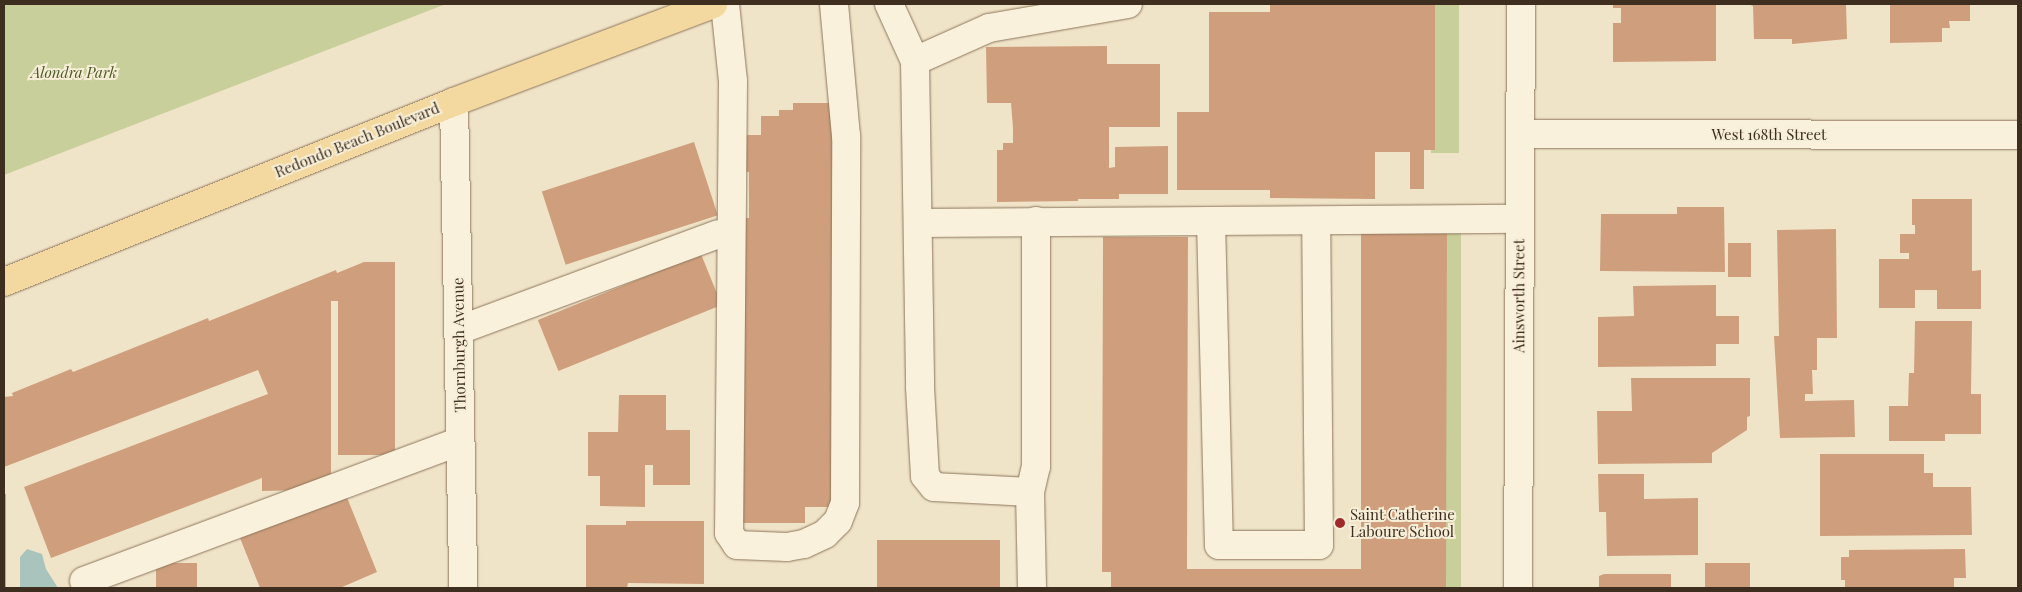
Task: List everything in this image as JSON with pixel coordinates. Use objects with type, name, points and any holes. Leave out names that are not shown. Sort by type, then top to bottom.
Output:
[{"type":"main road","name":"Redondo Beach Boulevard","points":[[4,282],[454,102],[713,4]]},
{"type":"street","points":[[725,4],[733,81],[729,533],[738,545],[787,547],[804,544],[825,534],[838,520],[845,503],[846,136],[834,4]]},
{"type":"street","points":[[889,4],[915,61],[925,476],[934,487],[1030,492]]},
{"type":"street","points":[[915,61],[989,28],[1128,4]]},
{"type":"street","name":"Ainsworth Street","points":[[1518,588],[1520,4]]},
{"type":"street","name":"Thornburgh Avenue","points":[[454,102],[463,588]]},
{"type":"street","name":"West 168th Street","points":[[1520,134],[2018,135]]},
{"type":"street","points":[[918,223],[1036,221],[1316,222],[1520,218]]},
{"type":"street","points":[[1032,588],[1030,492],[1036,467],[1036,221]]},
{"type":"street","points":[[1211,221],[1219,545],[1319,545],[1316,222]]},
{"type":"street","points":[[458,330],[718,234]]},
{"type":"street","points":[[84,580],[460,441]]},
{"type":"green space","name":"Alondra Park","points":[[4,4],[446,4],[4,175]]},
{"type":"green space","points":[[1431,4],[1459,4],[1459,153],[1431,153]]},
{"type":"green space","points":[[1434,220],[1461,220],[1461,588],[1434,588]]},
{"type":"water","points":[[27,549],[42,554],[46,569],[58,588],[20,588],[20,557]]},
{"type":"building","points":[[1270,4],[1435,4],[1435,150],[1424,150],[1424,189],[1410,189],[1410,152],[1375,152],[1375,199],[1270,198],[1270,190],[1177,190],[1177,112],[1209,112],[1209,12],[1270,12]]},
{"type":"building","points":[[1613,4],[1716,5],[1716,61],[1613,62],[1613,23],[1621,23],[1621,8],[1613,8]]},
{"type":"building","points":[[1748,4],[1846,4],[1847,39],[1792,44],[1792,39],[1754,39],[1753,6]]},
{"type":"building","points":[[1890,4],[1970,4],[1970,21],[1949,21],[1950,28],[1942,28],[1942,42],[1890,43]]},
{"type":"building","points":[[1107,46],[1107,64],[1160,64],[1160,127],[1109,127],[1109,168],[1115,167],[1115,147],[1168,146],[1168,194],[1119,194],[1119,199],[1078,199],[1078,201],[997,202],[997,150],[1003,150],[1003,143],[1013,143],[1013,128],[1011,103],[987,103],[986,47]]},
{"type":"building","points":[[793,103],[841,103],[843,507],[805,507],[805,523],[739,523],[740,218],[749,218],[749,172],[737,171],[737,135],[761,135],[761,116],[779,116],[779,110],[793,110]]},
{"type":"building","points":[[694,142],[718,215],[566,265],[542,191]]},
{"type":"building","points":[[1912,199],[1972,199],[1972,271],[1981,270],[1981,309],[1937,309],[1937,290],[1915,290],[1915,308],[1879,308],[1879,259],[1909,259],[1909,253],[1900,253],[1900,234],[1915,234],[1915,225],[1912,225]]},
{"type":"building","points":[[1677,207],[1724,207],[1725,272],[1600,271],[1601,214],[1677,214]]},
{"type":"building","points":[[1361,227],[1447,227],[1446,588],[1111,588],[1111,572],[1102,572],[1103,237],[1188,237],[1187,569],[1361,569]]},
{"type":"building","points":[[1836,229],[1837,338],[1817,338],[1817,370],[1812,370],[1813,394],[1805,394],[1805,401],[1854,400],[1855,437],[1780,438],[1774,336],[1779,336],[1777,230]]},
{"type":"building","points":[[1728,243],[1751,243],[1751,277],[1728,277]]},
{"type":"building","points":[[701,254],[722,305],[558,371],[538,320]]},
{"type":"building","points":[[364,262],[395,262],[395,455],[338,455],[338,301],[331,301],[331,481],[307,490],[262,491],[262,478],[51,558],[24,487],[268,394],[258,370],[4,467],[4,397],[13,396],[12,393],[71,369],[73,372],[208,318],[209,321],[336,270],[337,273]]},
{"type":"building","points":[[1716,285],[1716,316],[1739,316],[1739,344],[1716,344],[1716,366],[1598,367],[1598,317],[1634,316],[1633,286]]},
{"type":"building","points":[[1915,321],[1972,321],[1971,394],[1981,394],[1981,434],[1945,434],[1945,441],[1889,441],[1889,406],[1908,406],[1909,373],[1914,373]]},
{"type":"building","points":[[1631,378],[1750,378],[1750,416],[1747,417],[1747,430],[1712,453],[1712,463],[1598,464],[1597,411],[1632,411]]},
{"type":"building","points":[[619,395],[666,395],[666,430],[690,430],[690,485],[653,485],[653,465],[645,465],[645,507],[600,506],[600,476],[588,476],[588,432],[618,432]]},
{"type":"building","points":[[1820,454],[1924,454],[1924,473],[1933,473],[1933,487],[1971,487],[1972,535],[1820,536]]},
{"type":"building","points":[[1598,474],[1644,474],[1644,499],[1698,498],[1698,555],[1607,556],[1606,512],[1599,512]]},
{"type":"building","points":[[4,494],[6,494],[6,588],[4,588]]},
{"type":"building","points":[[346,495],[377,572],[340,588],[260,588],[240,538]]},
{"type":"building","points":[[626,521],[704,521],[704,584],[628,583],[627,588],[586,588],[586,525],[626,525]]},
{"type":"building","points":[[877,540],[1000,540],[1000,588],[877,588]]},
{"type":"building","points":[[1965,549],[1966,578],[1954,578],[1954,588],[1845,588],[1845,580],[1841,580],[1841,557],[1849,557],[1849,550]]},
{"type":"building","points":[[156,563],[197,563],[197,588],[156,588]]},
{"type":"building","points":[[1705,563],[1750,563],[1750,588],[1705,588]]},
{"type":"building","points":[[1604,574],[1671,574],[1671,588],[1599,588],[1599,576]]},
{"type":"place","name":"Saint Catherine Laboure School","points":[[1340,523]]}]
